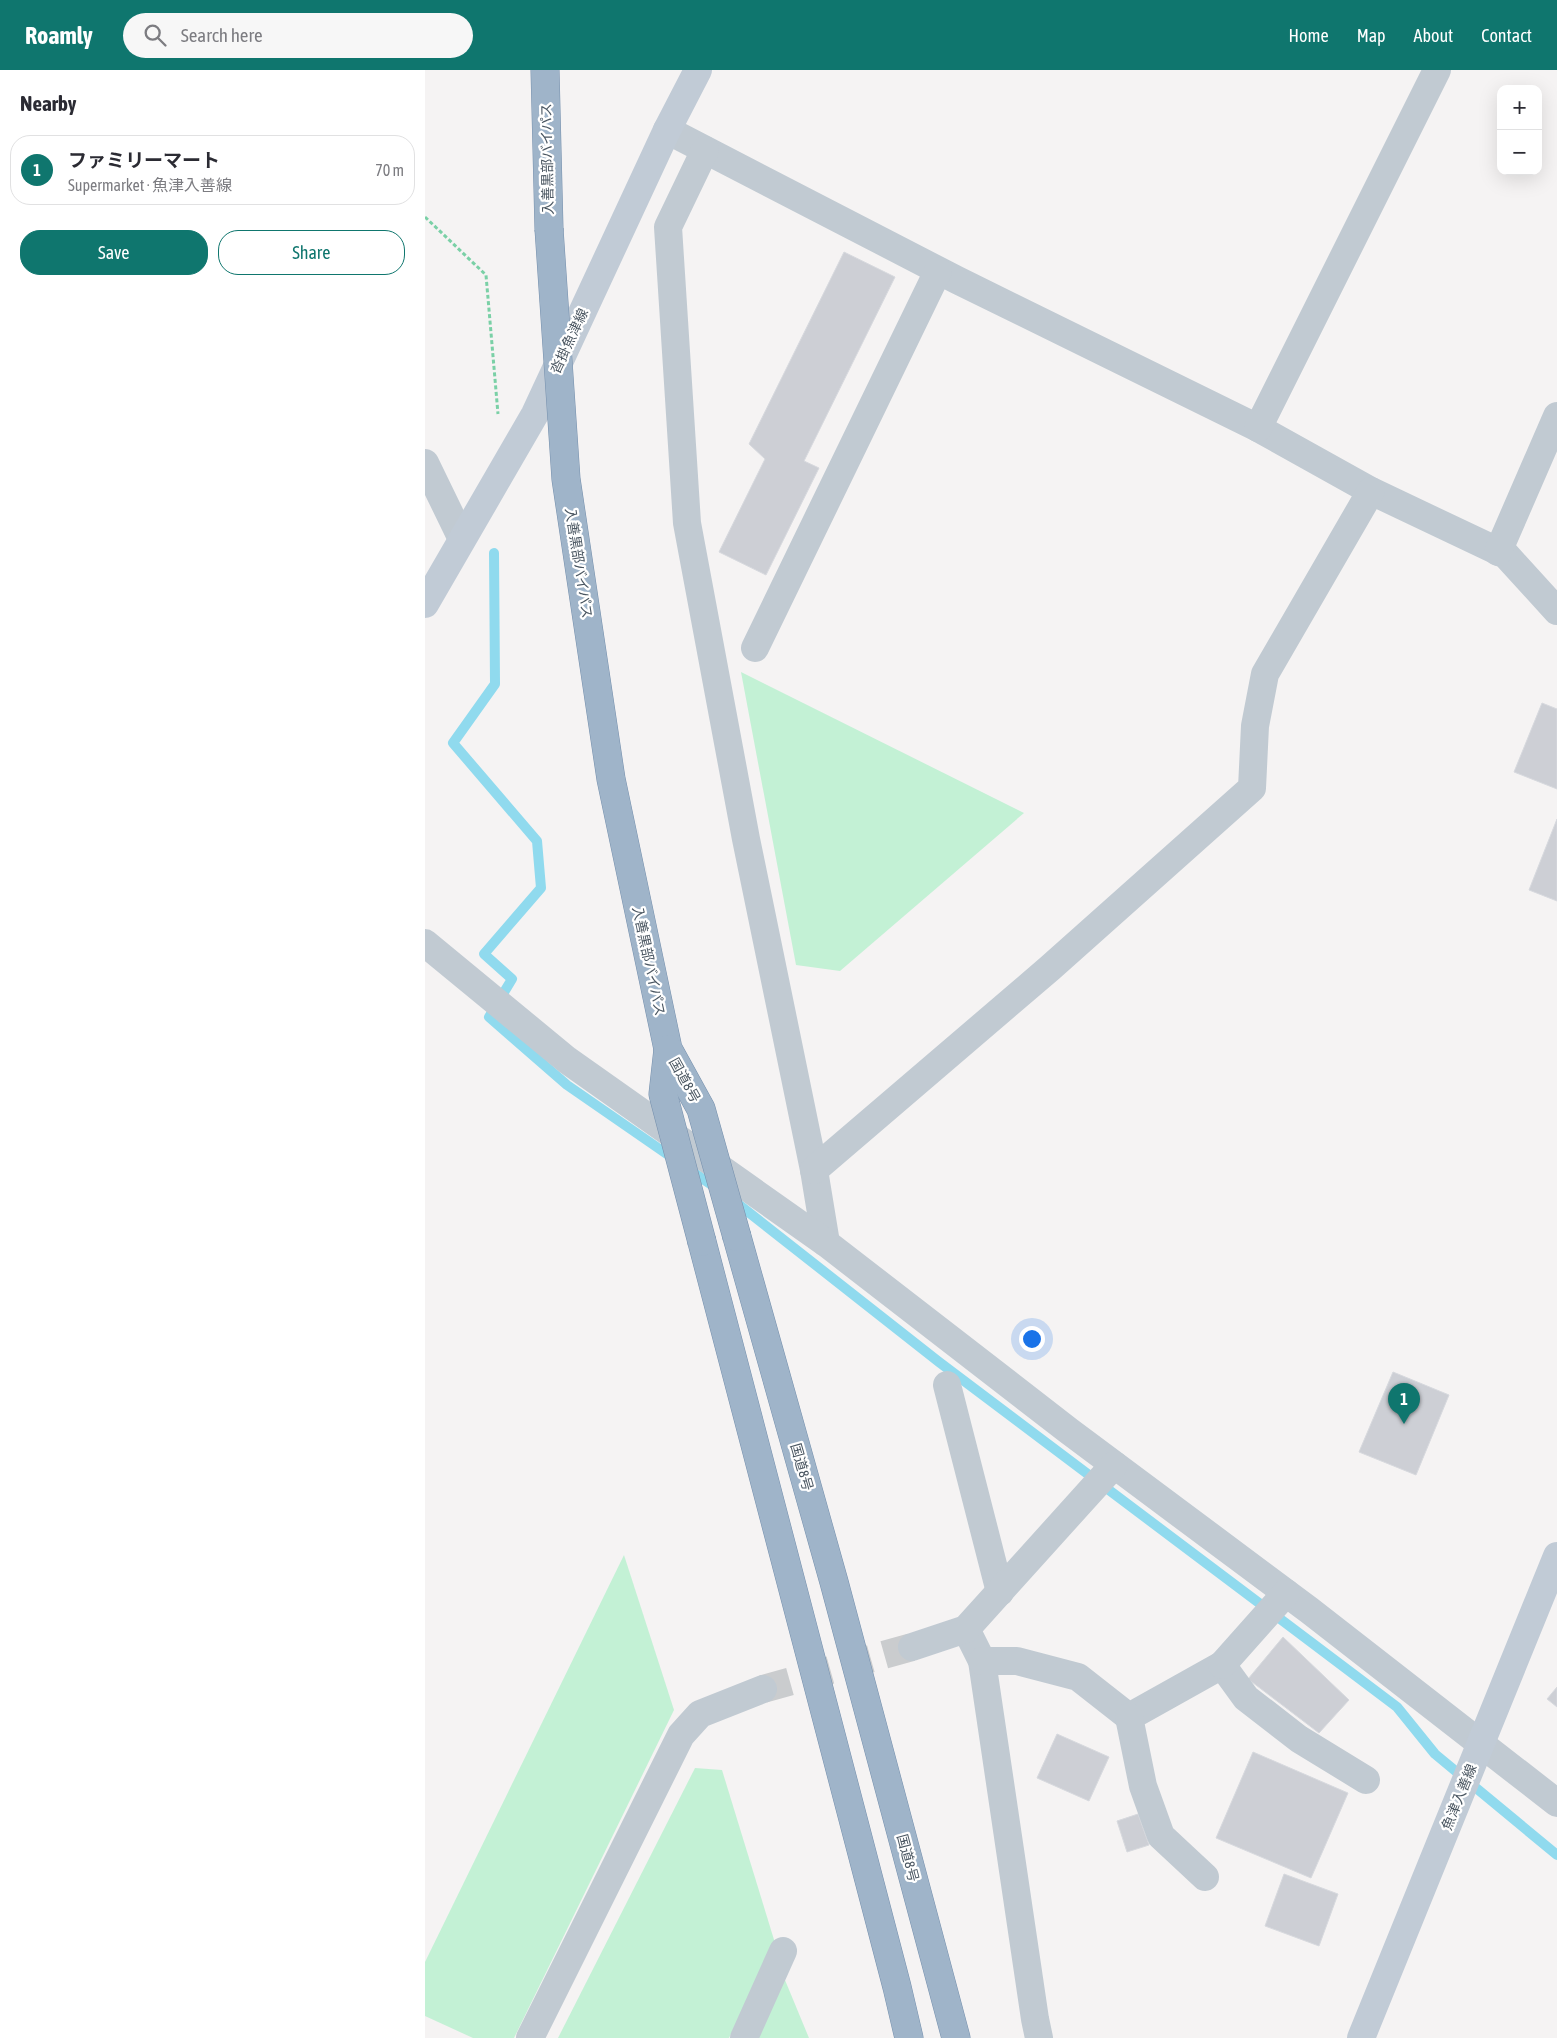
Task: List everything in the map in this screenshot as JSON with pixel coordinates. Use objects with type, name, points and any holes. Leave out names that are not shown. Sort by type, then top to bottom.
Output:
[{"type":"highway","name":"入善黒部バイパス","points":[[545,70],[549,229],[567,489],[611,779],[668,1049]]},
{"type":"highway","name":"国道8号","points":[[668,1049],[701,1109],[834,1582],[956,2038]]},
{"type":"highway","name":"国道8号","points":[[668,1049],[663,1094],[909,2038]]},
{"type":"main road","name":"沓掛魚津線","points":[[425,604],[535,414],[667,130],[697,70]]},
{"type":"main road","name":"魚津入善線","points":[[1361,2038],[1557,1556]]},
{"type":"street","points":[[1258,428],[1437,70]]},
{"type":"street","points":[[667,130],[938,270],[1258,428],[1371,491],[1506,555],[1557,611]]},
{"type":"street","points":[[705,150],[668,227],[687,523],[746,840],[814,1170],[826,1243]]},
{"type":"street","points":[[755,648],[938,270]]},
{"type":"street","points":[[1498,552],[1557,416]]},
{"type":"street","points":[[425,463],[462,538]]},
{"type":"street","points":[[814,1170],[1050,968],[1252,788],[1255,726],[1265,674],[1371,491]]},
{"type":"street","points":[[425,943],[567,1060],[826,1243],[1557,1802]]},
{"type":"street","points":[[947,1385],[1000,1592]]},
{"type":"street","points":[[912,1647],[966,1629],[1114,1464]]},
{"type":"street","points":[[1129,1717],[1222,1665],[1286,1593]]},
{"type":"street","points":[[966,1629],[982,1661],[1039,2038]]},
{"type":"street","points":[[982,1661],[1017,1661],[1077,1677],[1129,1717],[1143,1786],[1161,1836],[1205,1877]]},
{"type":"street","points":[[1222,1665],[1246,1698],[1299,1739],[1365,1780]]},
{"type":"street","points":[[530,2038],[681,1735],[700,1714],[763,1689]]},
{"type":"street","points":[[744,2038],[783,1951]]},
{"type":"path","points":[[425,216],[486,274],[499,421]]},
{"type":"green space","points":[[741,672],[1024,813],[840,971],[796,965]]},
{"type":"green space","points":[[624,1555],[674,1710],[514,2038],[473,2038],[425,2016],[425,1962]]},
{"type":"green space","points":[[695,1768],[722,1770],[775,1943],[729,2038],[558,2038]]},
{"type":"green space","points":[[780,1968],[809,2038],[752,2038]]},
{"type":"building","points":[[844,252],[895,277],[804,461],[819,468],[766,575],[719,552],[765,459],[749,444]]},
{"type":"building","points":[[1542,703],[1557,709],[1557,789],[1514,772]]},
{"type":"building","points":[[1557,819],[1557,901],[1529,890]]},
{"type":"building","points":[[1393,1372],[1449,1395],[1416,1475],[1359,1452]]},
{"type":"building","points":[[1283,1637],[1349,1700],[1319,1733],[1248,1679]]},
{"type":"building","points":[[1557,1687],[1557,1707],[1547,1699]]},
{"type":"building","points":[[1057,1734],[1109,1757],[1089,1801],[1037,1778]]},
{"type":"building","points":[[1253,1752],[1348,1793],[1311,1878],[1216,1838]]},
{"type":"building","points":[[1138,1814],[1149,1845],[1127,1852],[1117,1821]]},
{"type":"building","points":[[1284,1874],[1338,1894],[1319,1946],[1265,1926]]},
{"type":"waterway","points":[[494,553],[495,684],[453,743],[537,841],[541,888],[484,954],[512,979],[489,1017],[567,1085],[674,1159]]},
{"type":"waterway","points":[[688,1169],[718,1189]]},
{"type":"waterway","points":[[733,1200],[939,1362],[1397,1707],[1435,1754],[1557,1855]]},
{"type":"tunnel","points":[[763,1689],[912,1647]]},
{"type":"place","name":"ファミリーマート","points":[[1404,1424]]}]
